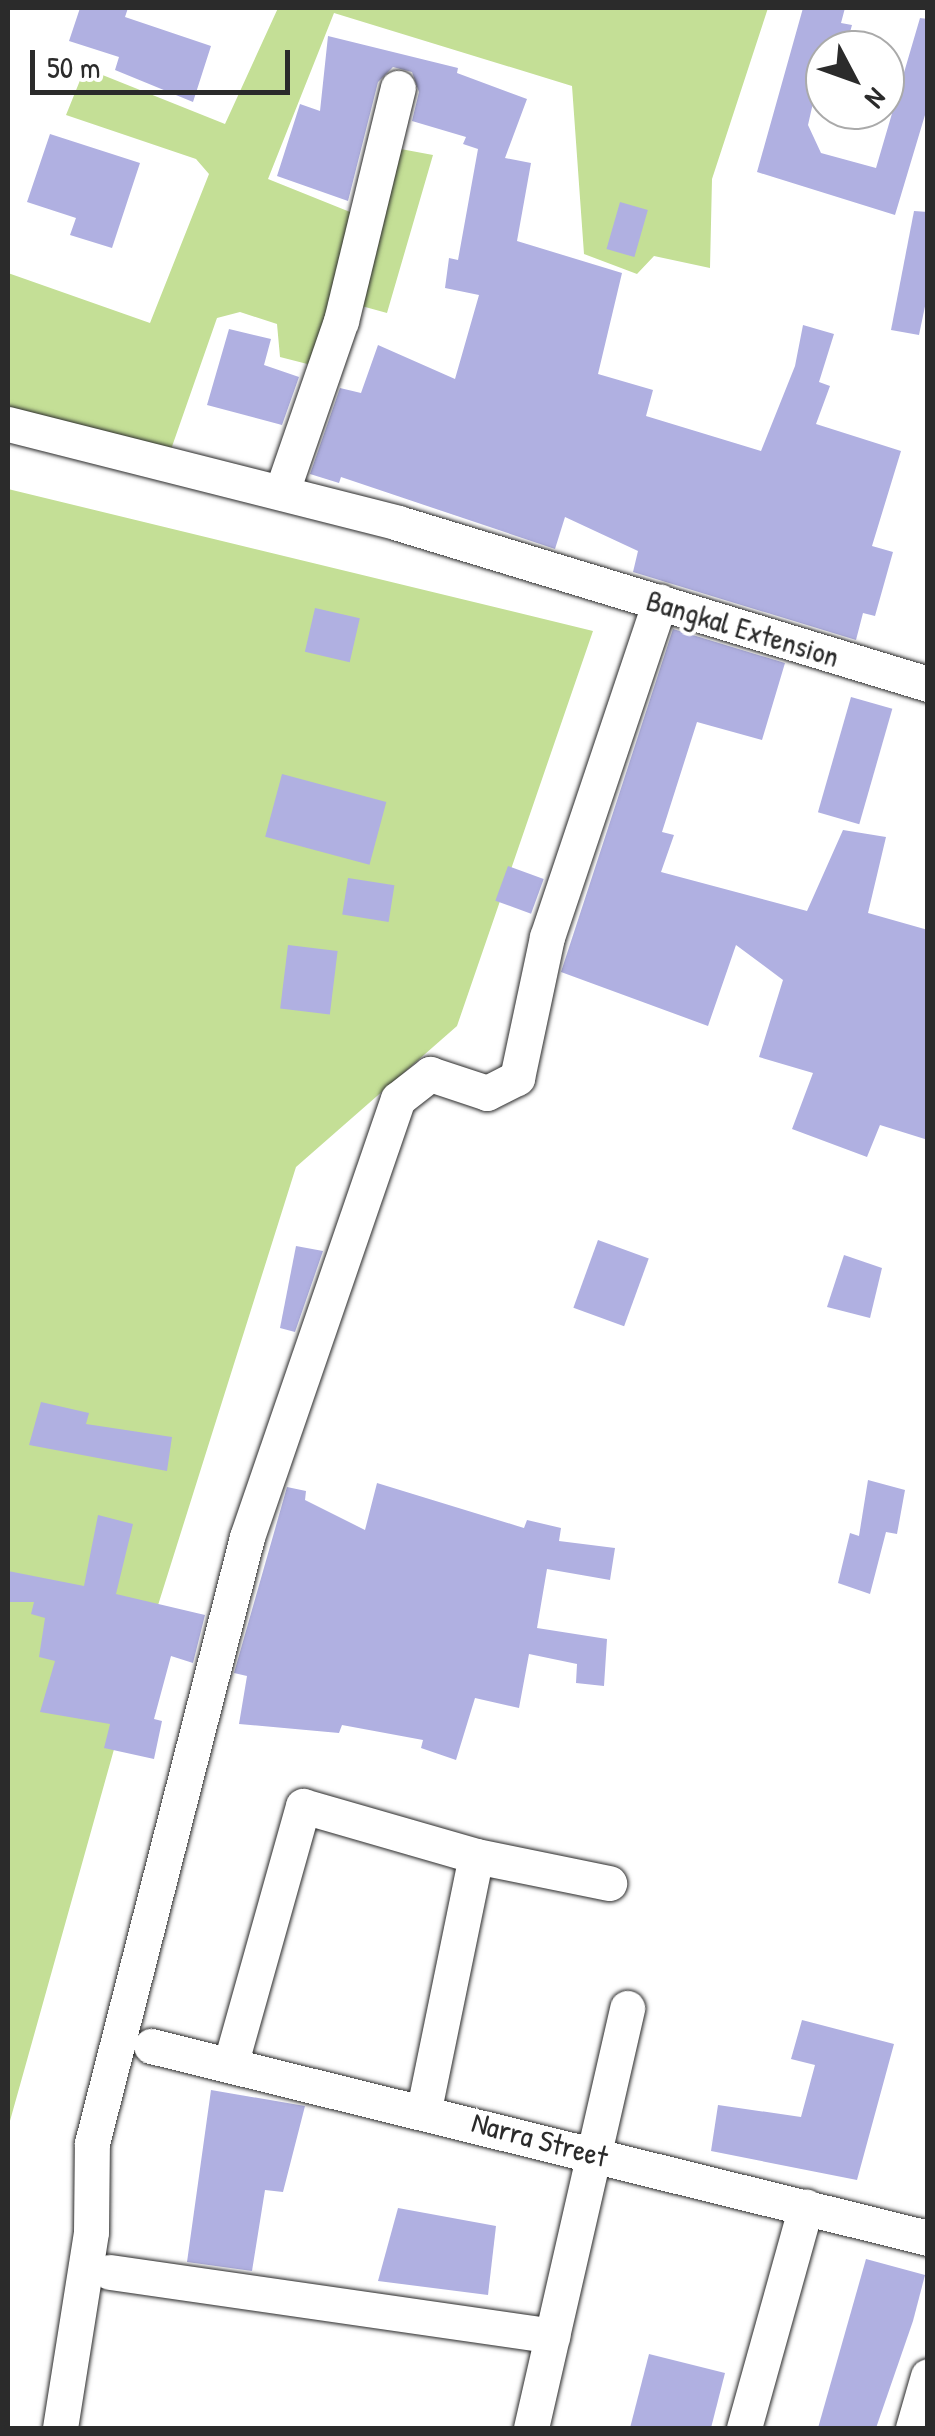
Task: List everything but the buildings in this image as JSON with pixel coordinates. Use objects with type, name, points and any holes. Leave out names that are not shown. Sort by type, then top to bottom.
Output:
[{"type":"street","points":[[282,492],[341,320],[398,88]]},
{"type":"street","name":"Bangkal Extension","points":[[8,424],[282,492],[559,571],[928,684]]},
{"type":"street","points":[[60,2428],[91,2232],[92,2142],[247,1536],[398,1100],[430,1074],[486,1093],[517,1078],[543,950],[660,602]]},
{"type":"street","points":[[232,2062],[303,1806],[476,1856],[609,1883]]},
{"type":"street","points":[[424,2108],[476,1856]]},
{"type":"street","points":[[531,2428],[627,2008]]},
{"type":"street","name":"Narra Street","points":[[151,2046],[424,2108],[928,2238]]},
{"type":"street","points":[[744,2428],[806,2206]]},
{"type":"street","points":[[110,2272],[552,2336]]},
{"type":"street","points":[[913,2428],[928,2376]]},
{"type":"green space","points":[[278,8],[768,8],[712,179],[710,268],[654,256],[637,274],[584,254],[572,86],[334,13],[268,179],[360,216],[390,147],[433,155],[387,313],[347,302],[323,368],[280,357],[277,324],[240,312],[217,318],[168,458],[8,417],[8,273],[150,323],[209,174],[196,159],[66,115],[85,68],[225,124]]},
{"type":"green space","points":[[8,489],[593,631],[457,1026],[296,1167],[125,1710],[8,2128]]}]
